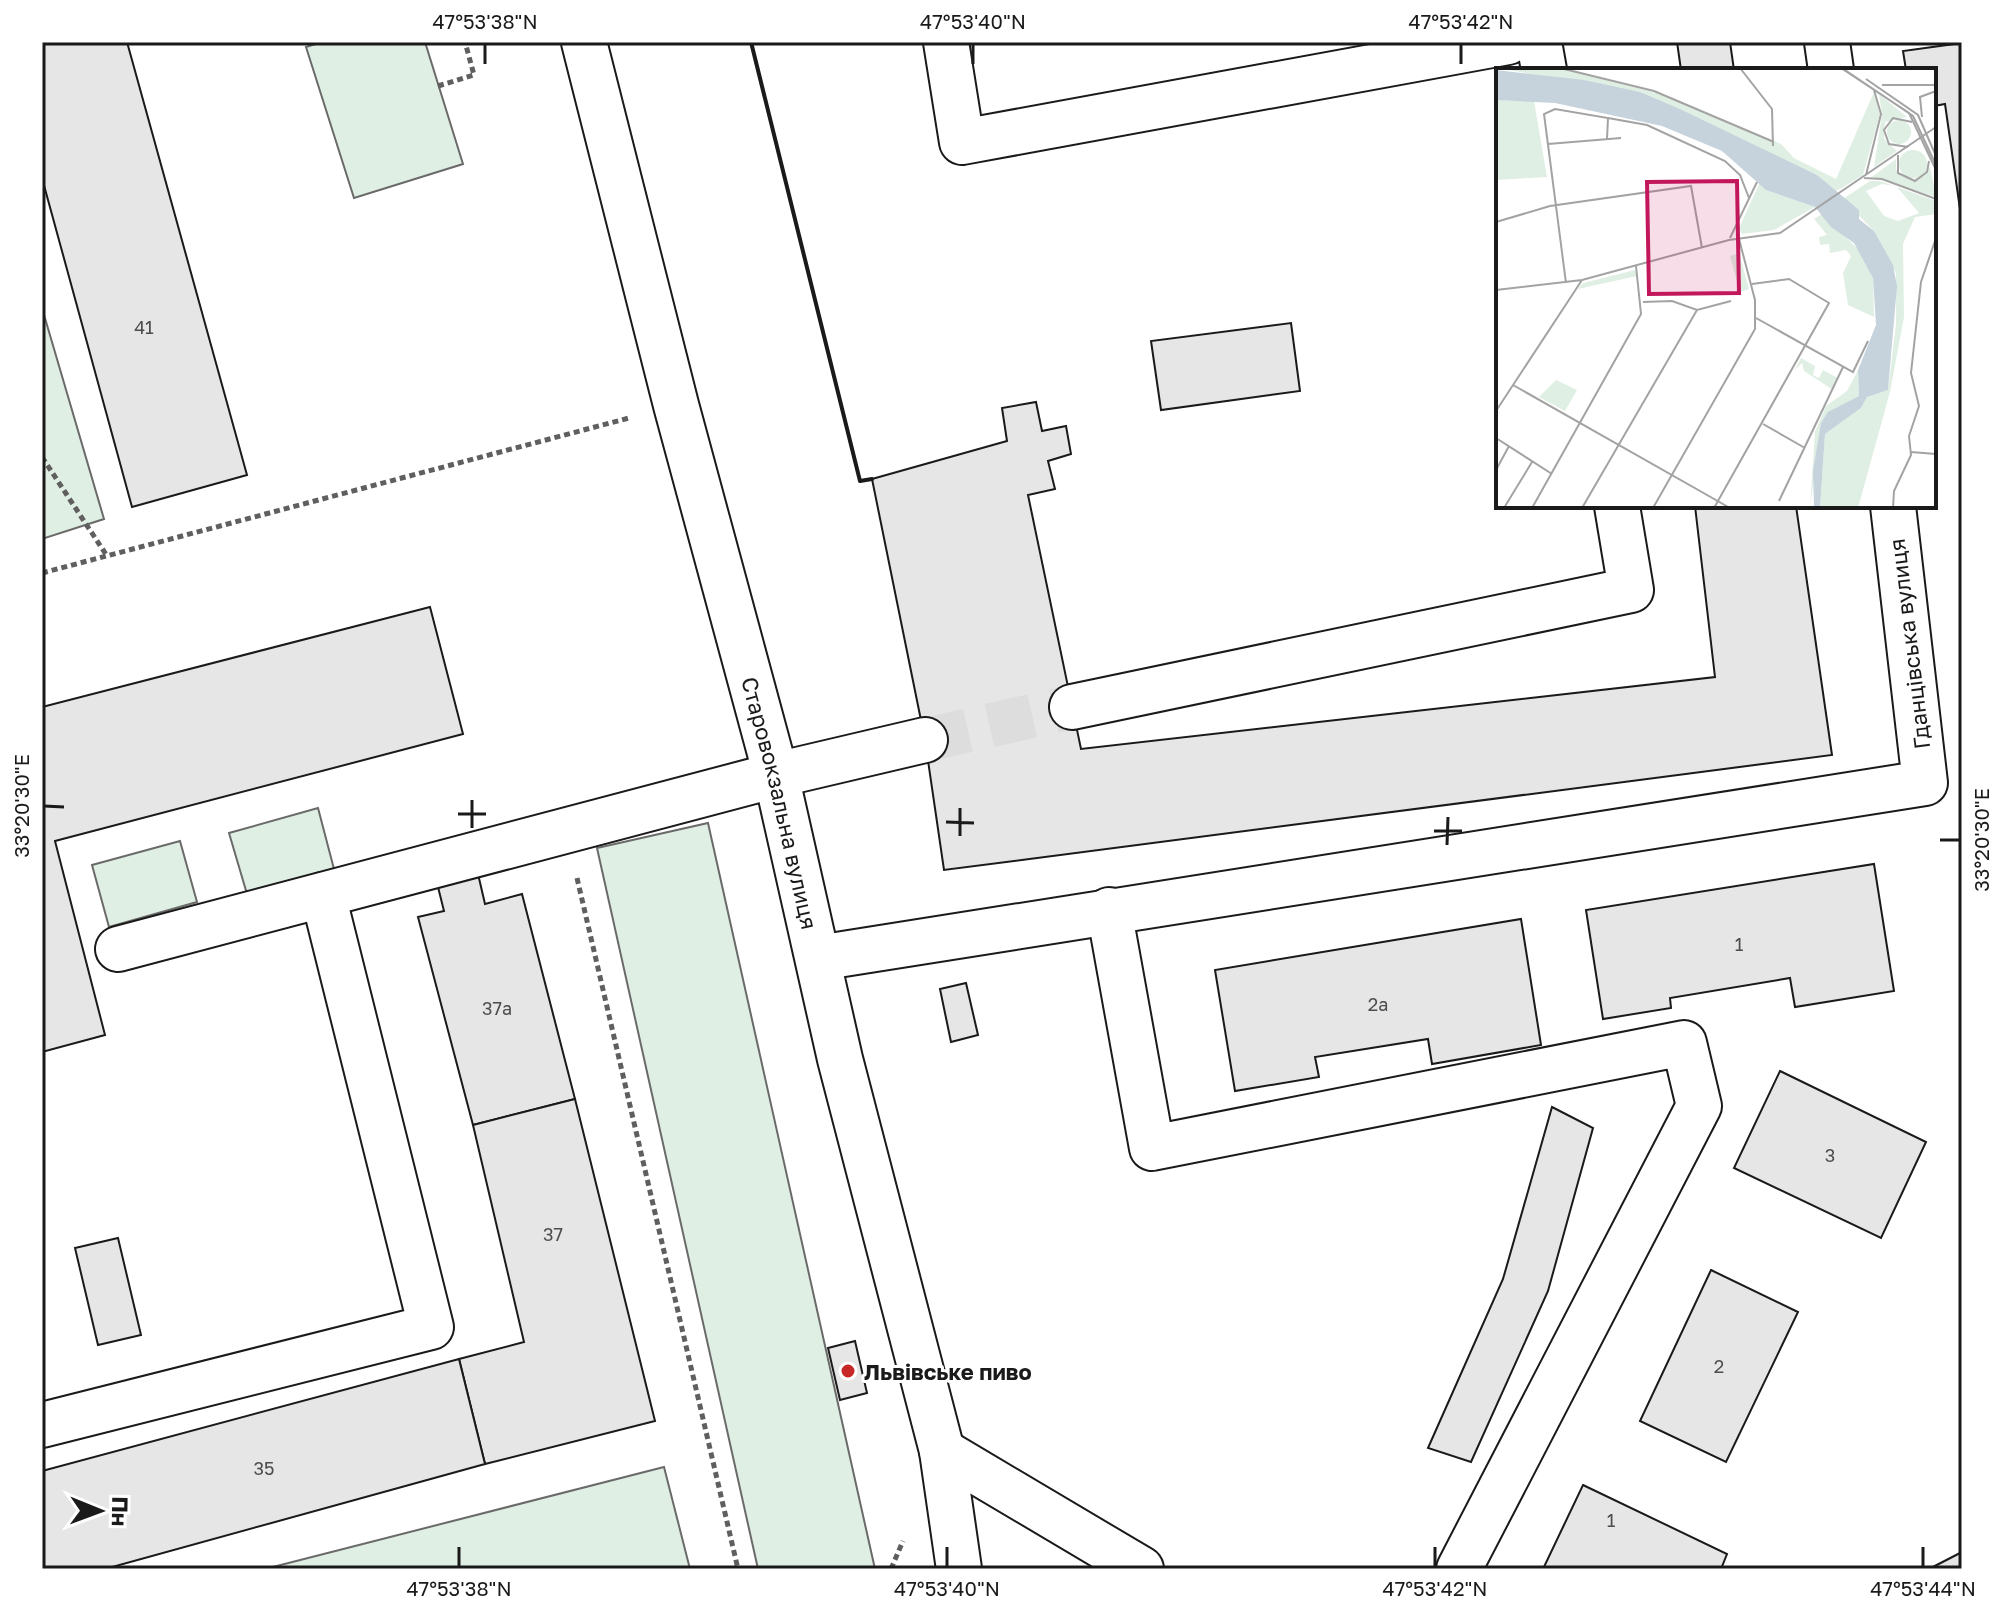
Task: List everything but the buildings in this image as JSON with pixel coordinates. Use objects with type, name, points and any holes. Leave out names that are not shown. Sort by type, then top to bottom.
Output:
[{"type":"street","name":"Старовокзальна вулиця","points":[[584,42],[676,405],[776,775],[840,1059],[942,1451],[959,1569]]},
{"type":"street","points":[[946,42],[962,142],[1508,42]]},
{"type":"street","points":[[1539,42],[1544,68]]},
{"type":"street","points":[[1827,42],[1831,68]]},
{"type":"street","points":[[1072,707],[1631,590],[1617,508]]},
{"type":"street","name":"Гданцівська вулиця","points":[[1109,910],[1925,783],[1893,508]]},
{"type":"street","points":[[118,949],[776,775],[925,740]]},
{"type":"street","points":[[42,1425],[431,1327],[323,895]]},
{"type":"street","points":[[818,958],[1109,910],[1152,1148],[1684,1043],[1699,1106],[1459,1569]]},
{"type":"street","points":[[942,1451],[1141,1569]]},
{"type":"path","points":[[438,86],[474,75],[465,42]]},
{"type":"path","points":[[42,573],[676,405]]},
{"type":"path","points":[[42,457],[107,556]]},
{"type":"path","points":[[566,831],[738,1569]]},
{"type":"green space","points":[[322,42],[425,42],[463,164],[354,198],[306,47]]},
{"type":"green space","points":[[42,308],[104,519],[42,539]]},
{"type":"green space","points":[[318,808],[334,869],[247,894],[229,833]]},
{"type":"green space","points":[[708,823],[875,1569],[758,1569],[597,848]]},
{"type":"green space","points":[[180,841],[197,902],[109,927],[92,865]]},
{"type":"green space","points":[[664,1467],[690,1569],[265,1569]]},
{"type":"tunnel","points":[[925,740],[1072,707]]},
{"type":"wall","points":[[751,42],[860,481],[872,479]]},
{"type":"place","name":"Львівське пиво","points":[[848,1371]]}]
